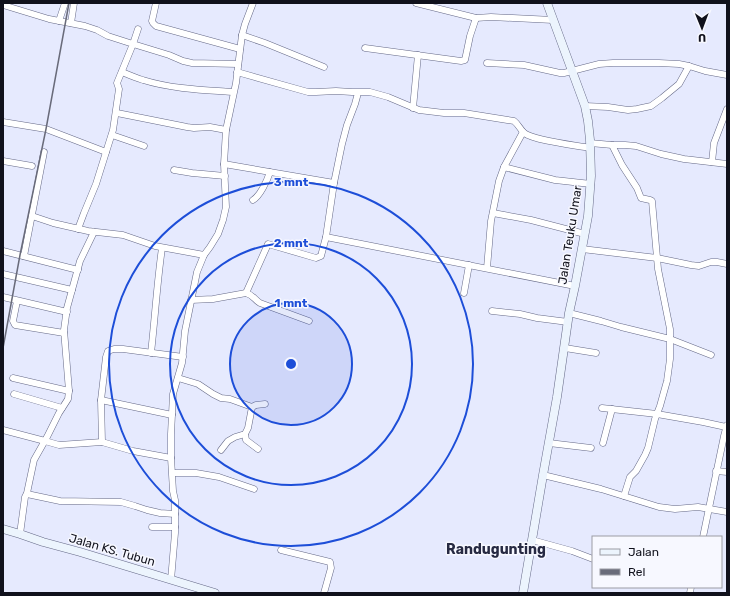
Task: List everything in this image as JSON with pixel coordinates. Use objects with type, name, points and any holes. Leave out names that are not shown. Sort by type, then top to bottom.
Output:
[{"type":"main road","name":"Jalan Teuku Umar","points":[[523,593],[565,348],[569,313],[588,216],[591,184],[590,145],[585,106],[547,3]]},
{"type":"main road","name":"Jalan KS. Tubun","points":[[3,529],[171,580],[195,590],[215,593]]},
{"type":"street","points":[[59,21],[65,3]]},
{"type":"street","points":[[71,23],[74,3]]},
{"type":"street","points":[[156,3],[152,21],[156,26],[240,49]]},
{"type":"street","points":[[416,3],[476,18],[491,17],[553,20]]},
{"type":"street","points":[[171,580],[175,527],[172,458],[172,415],[174,394],[183,357],[185,331],[197,272],[204,255],[214,241],[223,220],[226,202],[224,164],[226,130],[237,72],[242,35],[252,4]]},
{"type":"street","points":[[3,5],[49,19],[90,28],[108,36],[169,55],[183,61],[238,64]]},
{"type":"street","points":[[365,48],[465,60],[470,36],[476,18]]},
{"type":"street","points":[[78,229],[96,184],[112,135],[119,89],[117,83],[138,30]]},
{"type":"street","points":[[242,35],[324,67]]},
{"type":"street","points":[[412,108],[418,54]]},
{"type":"street","points":[[487,63],[524,65],[564,73],[594,64],[679,64],[727,76]]},
{"type":"street","points":[[585,106],[628,110],[651,106],[679,84],[689,66]]},
{"type":"street","points":[[122,72],[143,80],[165,85],[198,90],[233,92]]},
{"type":"street","points":[[237,72],[308,92],[336,90],[358,93],[370,92],[388,97],[412,108],[428,112],[464,113],[514,121],[523,132],[544,140],[590,145],[636,146],[684,159],[727,164]]},
{"type":"street","points":[[246,293],[268,244],[316,258],[321,256],[326,237],[342,144],[358,93]]},
{"type":"street","points":[[712,162],[714,143],[727,109]]},
{"type":"street","points":[[116,113],[187,127],[210,127],[226,130]]},
{"type":"street","points":[[3,122],[46,129],[106,152]]},
{"type":"street","points":[[487,268],[490,229],[499,181],[504,167],[523,132]]},
{"type":"street","points":[[112,135],[144,146]]},
{"type":"street","points":[[612,146],[642,198],[652,201],[658,269],[670,329],[670,359],[667,381],[648,448],[636,471],[630,477],[624,496]]},
{"type":"street","points":[[24,256],[44,152]]},
{"type":"street","points":[[3,161],[32,166]]},
{"type":"street","points":[[224,164],[334,184]]},
{"type":"street","points":[[504,167],[555,180],[591,184]]},
{"type":"street","points":[[174,170],[192,174],[224,176]]},
{"type":"street","points":[[253,200],[264,186],[270,172]]},
{"type":"street","points":[[493,213],[531,220],[585,234]]},
{"type":"street","points":[[32,216],[78,229],[123,235],[162,248],[204,255]]},
{"type":"street","points":[[20,534],[34,460],[68,399],[69,390],[64,322],[80,261],[94,232]]},
{"type":"street","points":[[326,237],[575,286]]},
{"type":"street","points":[[151,353],[158,273],[162,248]]},
{"type":"street","points":[[582,249],[657,258],[699,266],[711,262],[727,264]]},
{"type":"street","points":[[3,251],[78,270]]},
{"type":"street","points":[[464,293],[469,265]]},
{"type":"street","points":[[3,274],[72,290]]},
{"type":"street","points":[[191,300],[246,293],[253,296],[255,300],[260,303],[309,322]]},
{"type":"street","points":[[3,297],[66,312]]},
{"type":"street","points":[[17,301],[13,321],[15,325],[64,333]]},
{"type":"street","points":[[492,311],[568,322]]},
{"type":"street","points":[[569,313],[670,339],[711,355]]},
{"type":"street","points":[[565,348],[596,353]]},
{"type":"street","points":[[102,442],[101,400],[108,351],[123,349],[183,357]]},
{"type":"street","points":[[13,378],[69,390]]},
{"type":"street","points":[[178,378],[198,384],[221,398],[230,399],[252,407],[264,404]]},
{"type":"street","points":[[14,394],[62,408]]},
{"type":"street","points":[[101,400],[172,415]]},
{"type":"street","points":[[252,407],[248,428],[245,434],[246,440],[258,449]]},
{"type":"street","points":[[602,408],[657,414],[727,426],[716,471],[703,536]]},
{"type":"street","points":[[603,443],[612,409]]},
{"type":"street","points":[[3,430],[59,445],[102,442],[133,451],[172,458]]},
{"type":"street","points":[[221,450],[228,441],[245,434]]},
{"type":"street","points":[[549,443],[591,448]]},
{"type":"street","points":[[716,471],[727,472]]},
{"type":"street","points":[[173,473],[196,473],[219,477],[254,489]]},
{"type":"street","points":[[543,475],[659,506],[675,509],[698,507],[708,510],[727,512]]},
{"type":"street","points":[[27,494],[60,501],[121,502],[154,512],[175,514]]},
{"type":"street","points":[[152,527],[175,527]]},
{"type":"street","points":[[532,540],[572,551],[592,559]]},
{"type":"street","points":[[281,550],[330,562],[331,568],[324,593]]},
{"type":"railway","points":[[3,348],[69,3]]},
{"type":"district","name":"Randugunting","points":[[496,549]]}]
